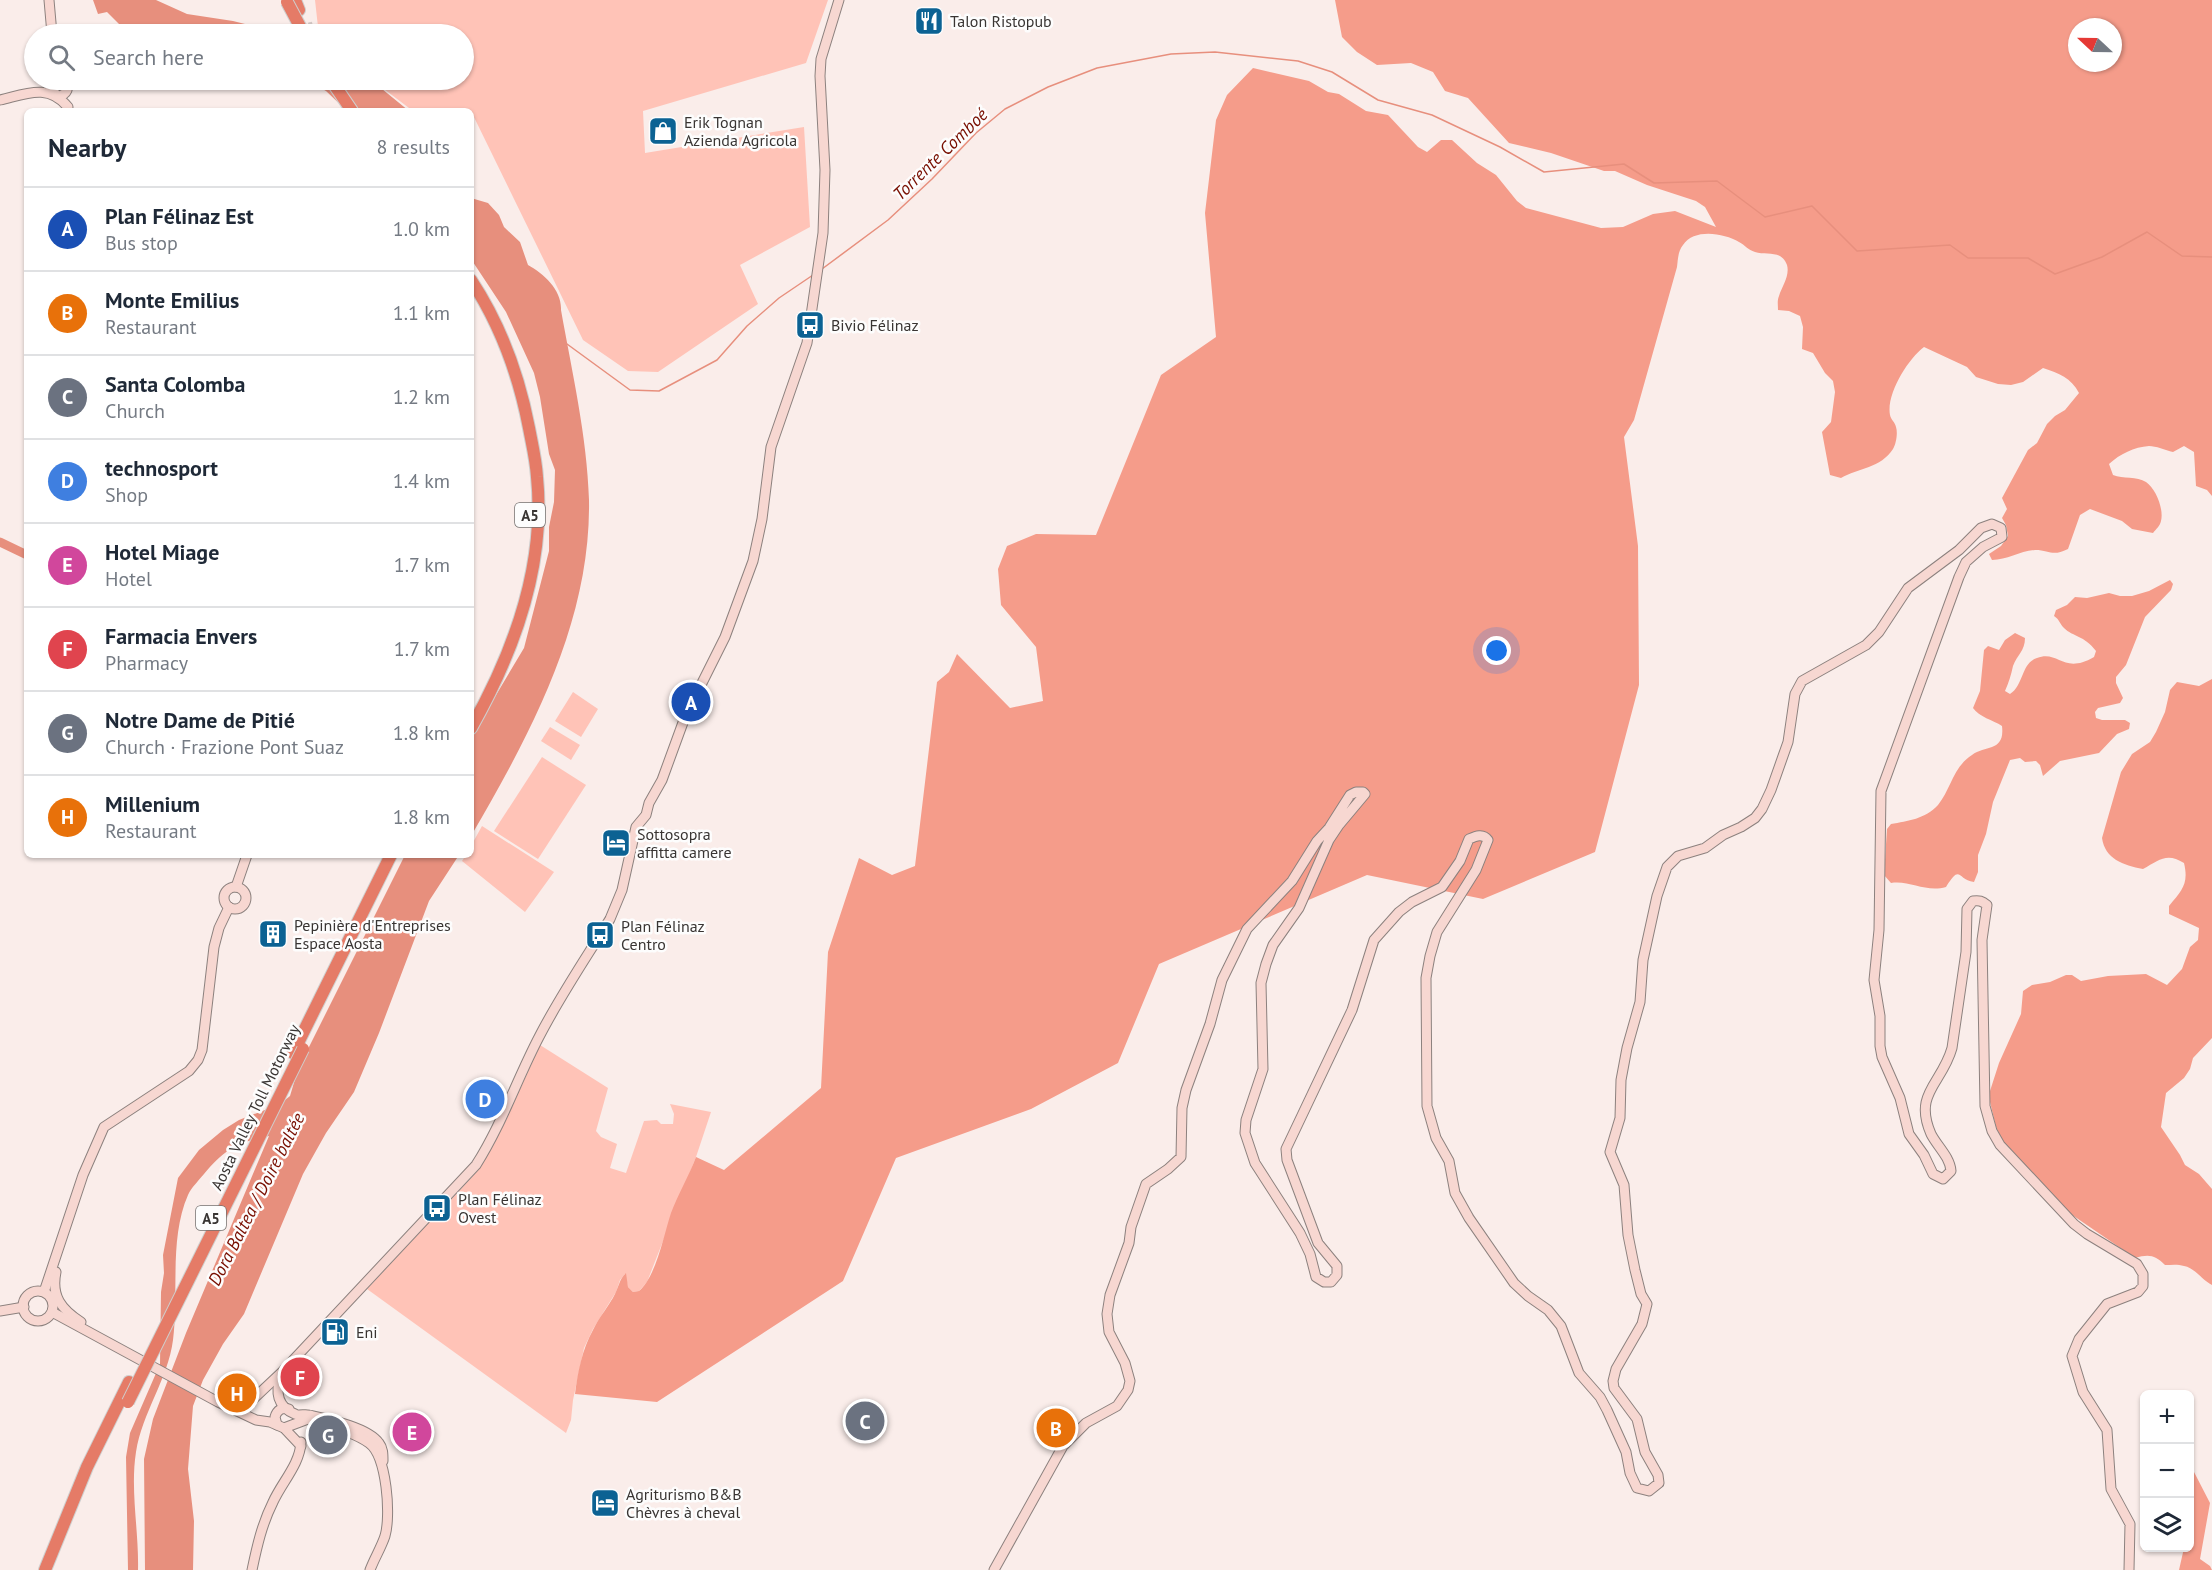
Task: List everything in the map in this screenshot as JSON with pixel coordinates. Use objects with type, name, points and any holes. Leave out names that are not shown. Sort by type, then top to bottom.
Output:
[{"type":"highway","points":[[292,3],[300,24]]},
{"type":"highway","points":[[292,3],[306,24]]},
{"type":"highway","points":[[338,90],[350,108]]},
{"type":"highway","points":[[347,90],[359,108]]},
{"type":"highway","name":"A5","points":[[474,285],[504,343],[525,406],[537,476],[538,524],[531,580],[520,621],[502,669],[474,722]]},
{"type":"highway","name":"A5","points":[[474,300],[503,363],[520,419],[529,476],[530,533],[523,582],[513,619],[491,674],[474,707]]},
{"type":"highway","name":"Aosta Valley Toll Motorway","points":[[52,1570],[62,1541],[96,1464],[390,858]]},
{"type":"highway","name":"Aosta Valley Toll Motorway","points":[[45,1570],[87,1467],[129,1382],[398,858]]},
{"type":"street","points":[[49,0],[51,24]]},
{"type":"street","points":[[231,1406],[249,1403],[274,1380],[476,1165],[497,1128],[554,1009],[610,919],[622,890],[636,827],[646,815],[649,803],[662,780],[685,717],[725,637],[753,561],[762,519],[771,447],[807,343],[817,283],[823,233],[825,170],[821,59],[838,0]]},
{"type":"street","points":[[53,90],[54,94],[67,108]]},
{"type":"street","points":[[67,90],[68,108]]},
{"type":"street","points":[[0,100],[35,92],[60,96],[66,93]]},
{"type":"street","points":[[995,1568],[1063,1446],[1086,1423],[1118,1406],[1128,1390],[1130,1381],[1125,1364],[1109,1332],[1107,1314],[1113,1288],[1129,1243],[1131,1227],[1146,1184],[1168,1169],[1181,1156],[1182,1108],[1186,1090],[1210,1024],[1222,980],[1247,929],[1292,882],[1317,841],[1329,828],[1350,795],[1356,792],[1365,794],[1342,820],[1329,840],[1299,908],[1269,954],[1261,982],[1263,1069],[1246,1120],[1245,1133],[1250,1153],[1300,1233],[1310,1254],[1316,1277],[1324,1282],[1331,1282],[1337,1275],[1337,1266],[1318,1243],[1287,1160],[1286,1149],[1348,1020],[1374,940],[1392,919],[1412,902],[1442,887],[1460,861],[1469,838],[1480,835],[1486,838],[1488,840],[1476,870],[1437,932],[1430,956],[1426,978],[1429,1117],[1436,1138],[1448,1156],[1455,1193],[1469,1218],[1514,1283],[1548,1310],[1562,1326],[1579,1373],[1600,1396],[1607,1410],[1626,1452],[1630,1473],[1637,1488],[1649,1491],[1656,1487],[1659,1483],[1658,1475],[1647,1457],[1637,1419],[1614,1388],[1613,1381],[1616,1369],[1642,1324],[1647,1304],[1641,1294],[1628,1235],[1624,1185],[1610,1152],[1620,1118],[1621,1080],[1640,1002],[1643,960],[1666,867],[1678,856],[1705,848],[1723,835],[1755,818],[1767,800],[1781,763],[1788,742],[1795,694],[1802,681],[1866,645],[1879,632],[1908,588],[1959,550],[1981,528],[1992,524],[2001,528],[2002,537],[1983,547],[1966,562],[1881,791],[1879,930],[1874,980],[1880,1016],[1880,1046],[1882,1057],[1900,1098],[1910,1134],[1933,1174],[1943,1179],[1951,1170],[1950,1163],[1934,1140],[1929,1128],[1924,1110],[1925,1102],[1948,1061],[1952,1048],[1966,952],[1967,909],[1973,901],[1983,902],[1987,905],[1982,940],[1985,1106],[1992,1131],[2005,1152],[2074,1224],[2086,1234],[2137,1264],[2144,1274],[2143,1286],[2138,1292],[2107,1304],[2079,1339],[2072,1356],[2084,1392],[2107,1430],[2111,1489],[2130,1524],[2129,1570]]},
{"type":"street","points":[[236,887],[246,858]]},
{"type":"street","points":[[236,887],[245,893],[244,904],[237,909],[229,907],[225,901],[225,894],[236,887]]},
{"type":"street","points":[[44,1292],[83,1175],[104,1127],[166,1088],[189,1071],[198,1060],[202,1050],[214,947],[219,928],[229,907]]},
{"type":"street","points":[[59,1249],[59,1262],[54,1281],[57,1300],[96,1335]]},
{"type":"street","points":[[44,1292],[52,1299],[52,1312],[44,1320],[34,1320],[28,1316],[24,1307],[26,1298],[31,1293],[44,1292]]},
{"type":"street","points":[[0,1311],[24,1307]]},
{"type":"street","points":[[52,1312],[256,1420],[308,1419],[362,1440],[373,1447],[383,1469],[387,1513],[385,1534],[370,1570]]},
{"type":"street","points":[[282,1372],[276,1391],[288,1421]]},
{"type":"street","points":[[274,1380],[272,1397],[277,1413],[275,1420],[288,1421]]},
{"type":"street","points":[[207,1395],[256,1416],[277,1413],[282,1409],[301,1446],[297,1461],[281,1485],[266,1517],[259,1535],[252,1570]]},
{"type":"shaded area","points":[[315,0],[828,0],[806,63],[643,111],[645,153],[804,127],[810,227],[740,265],[758,304],[658,372],[628,371],[583,340],[474,117],[474,108],[409,108],[385,90],[474,90],[474,24],[318,24]]},
{"type":"shaded area","points":[[1335,0],[2212,0],[2212,496],[2207,490],[2196,486],[2194,452],[2184,446],[2173,452],[2152,446],[2133,449],[2109,464],[2113,475],[2142,480],[2153,489],[2162,516],[2160,524],[2153,533],[2132,529],[2122,521],[2090,509],[2080,515],[2068,549],[2054,553],[2035,550],[1992,560],[1989,554],[2001,546],[2008,536],[2002,518],[2007,509],[2002,498],[2028,450],[2037,443],[2047,424],[2065,410],[2079,393],[2072,383],[2059,374],[2043,368],[2023,382],[2011,385],[1998,384],[1976,377],[1967,367],[1924,347],[1905,368],[1891,397],[1890,415],[1897,432],[1893,449],[1882,460],[1869,467],[1841,478],[1830,475],[1822,432],[1831,422],[1835,392],[1833,381],[1825,373],[1813,353],[1802,349],[1803,327],[1800,316],[1789,311],[1778,310],[1778,298],[1785,281],[1787,265],[1777,255],[1753,251],[1725,236],[1702,234],[1694,236],[1681,247],[1679,252],[1677,267],[1634,420],[1624,437],[1638,546],[1639,685],[1595,852],[1483,899],[1367,875],[1159,964],[1118,1063],[1031,1109],[896,1158],[843,1281],[657,1402],[575,1394],[579,1369],[595,1325],[626,1273],[628,1287],[633,1292],[639,1291],[650,1276],[659,1255],[671,1213],[696,1157],[724,1170],[821,1088],[828,952],[859,858],[892,875],[915,866],[937,682],[949,672],[957,654],[1010,708],[1043,701],[1036,647],[1001,605],[998,569],[1007,546],[1036,534],[1096,535],[1161,375],[1216,337],[1205,213],[1216,120],[1227,95],[1253,68],[1309,81],[1328,92],[1339,94],[1366,111],[1388,115],[1418,147],[1427,152],[1441,140],[1452,140],[1477,163],[1496,175],[1517,201],[1526,208],[1601,228],[1623,227],[1653,214],[1675,211],[1716,227],[1705,207],[1696,201],[1647,185],[1615,171],[1604,171],[1551,153],[1509,143],[1468,98],[1445,91],[1433,72],[1411,63],[1377,65],[1357,52],[1342,37]]},
{"type":"shaded area","points":[[2170,580],[2173,584],[2171,590],[2145,617],[2126,665],[2116,677],[2116,683],[2123,698],[2120,703],[2098,708],[2095,712],[2096,718],[2102,720],[2125,720],[2130,723],[2129,729],[2117,734],[2099,753],[2060,761],[2043,776],[2040,765],[2036,761],[2025,762],[2020,758],[2010,760],[1993,802],[1986,834],[1978,855],[1978,872],[1974,882],[1957,874],[1946,887],[1939,888],[1891,883],[1884,875],[1887,829],[1891,824],[1916,819],[1933,810],[1942,799],[1960,766],[1972,755],[1998,744],[2001,740],[2002,726],[1982,716],[1973,708],[1980,691],[1984,650],[1988,646],[1999,650],[2005,640],[2015,633],[2025,638],[2024,646],[2013,666],[2005,691],[2010,694],[2018,685],[2028,664],[2037,658],[2051,657],[2075,664],[2094,657],[2096,651],[2092,646],[2062,626],[2054,616],[2056,610],[2067,605],[2075,597],[2087,598],[2109,593],[2132,596],[2149,591]]},
{"type":"shaded area","points":[[2212,679],[2212,1038],[2193,1058],[2184,1078],[2166,1093],[2161,1127],[2185,1165],[2199,1174],[2212,1189],[2212,1285],[2188,1267],[2165,1265],[2152,1256],[2135,1258],[2062,1208],[2004,1144],[1996,1127],[1990,1102],[1990,1091],[1999,1063],[2021,1014],[2023,991],[2032,985],[2050,982],[2066,975],[2072,975],[2081,981],[2108,976],[2146,974],[2167,985],[2182,969],[2190,947],[2198,940],[2199,928],[2169,914],[2169,906],[2185,882],[2184,863],[2173,858],[2163,858],[2143,869],[2129,865],[2111,856],[2102,838],[2121,772],[2132,754],[2150,742],[2156,732],[2165,712],[2170,690],[2177,682],[2199,686]]},
{"type":"shaded area","points":[[573,692],[598,709],[581,737],[555,721]]},
{"type":"shaded area","points":[[550,727],[580,745],[571,760],[541,741]]},
{"type":"shaded area","points":[[542,757],[586,785],[538,859],[494,831]]},
{"type":"shaded area","points":[[482,826],[554,872],[525,912],[462,861],[464,858],[474,858],[474,841]]},
{"type":"shaded area","points":[[540,1045],[608,1088],[596,1131],[601,1137],[617,1144],[610,1168],[626,1173],[644,1121],[657,1120],[661,1124],[673,1124],[674,1114],[670,1104],[711,1112],[696,1157],[647,1282],[639,1291],[633,1292],[628,1287],[625,1274],[584,1348],[571,1420],[566,1433],[367,1289],[433,1218],[437,1219],[472,1177],[507,1118]]},
{"type":"shaded area","points":[[2194,1472],[2210,1503],[2200,1559],[2212,1570],[2179,1570],[2183,1552],[2194,1552]]},
{"type":"water","points":[[93,0],[156,0],[187,14],[245,24],[119,24],[107,12],[98,14]]},
{"type":"water","points":[[324,90],[383,90],[405,108],[344,108]]},
{"type":"water","points":[[474,199],[488,203],[499,215],[504,227],[520,242],[528,265],[551,283],[559,296],[582,428],[589,500],[587,545],[580,589],[568,633],[535,717],[474,831],[474,732],[524,648],[549,551],[549,527],[554,502],[555,470],[549,454],[534,373],[506,312],[474,264]]},
{"type":"water","name":"Dora Baltea / Doire baltée","points":[[404,858],[457,858],[429,901],[354,1092],[326,1133],[303,1174],[244,1314],[223,1344],[203,1380],[193,1406],[188,1469],[194,1521],[193,1570],[145,1570],[144,1459],[153,1419],[186,1333],[269,1136],[248,1141],[226,1152],[212,1165],[188,1195],[178,1229],[176,1248],[173,1340],[166,1368],[139,1438],[136,1452],[134,1496],[138,1570],[128,1570],[126,1457],[130,1433],[160,1364],[163,1255],[178,1178],[199,1150],[223,1130],[239,1120],[280,1104],[290,1096],[298,1069]]},
{"type":"waterway","name":"Torrente Comboé","points":[[822,269],[888,220],[976,133],[1005,109],[1048,87],[1097,68],[1171,54],[1215,52],[1298,61],[1332,72],[1378,100],[1432,115],[1500,147],[1544,172],[1624,164],[1654,183],[1717,181],[1765,217],[1812,206],[1857,251],[1950,245],[1968,258],[2028,258],[2055,274],[2102,257],[2147,232],[2182,256],[2212,257]]},
{"type":"waterway","name":"Torrente Comboé","points":[[567,344],[630,390],[659,391],[717,360],[747,326],[779,298],[813,275]]},
{"type":"waterway","points":[[0,542],[24,554]]},
{"type":"tunnel","points":[[295,22],[301,24]]},
{"type":"place","name":"Talon Ristopub","points":[[929,21]]},
{"type":"place","name":"Erik Tognan Azienda Agricola","points":[[663,131]]},
{"type":"place","name":"Bivio Félinaz","points":[[810,325]]},
{"type":"place","name":"Plan Félinaz Est","points":[[691,702]]},
{"type":"place","name":"Sottosopra affitta camere","points":[[616,843]]},
{"type":"place","name":"Pepinière d'Entreprises Espace Aosta","points":[[273,934]]},
{"type":"place","name":"Plan Félinaz Centro","points":[[600,935]]},
{"type":"place","name":"technosport","points":[[485,1099]]},
{"type":"place","name":"Plan Félinaz Ovest","points":[[437,1208]]},
{"type":"place","name":"Eni","points":[[335,1332]]},
{"type":"place","name":"Farmacia Envers","points":[[300,1377]]},
{"type":"place","name":"Millenium","points":[[237,1393]]},
{"type":"place","name":"Santa Colomba","points":[[865,1421]]},
{"type":"place","name":"Monte Emilius","points":[[1056,1428]]},
{"type":"place","name":"Hotel Miage","points":[[412,1432]]},
{"type":"place","name":"Notre Dame de Pitié","points":[[328,1435]]},
{"type":"place","name":"Agriturismo B&B Chèvres à cheval","points":[[605,1503]]}]
